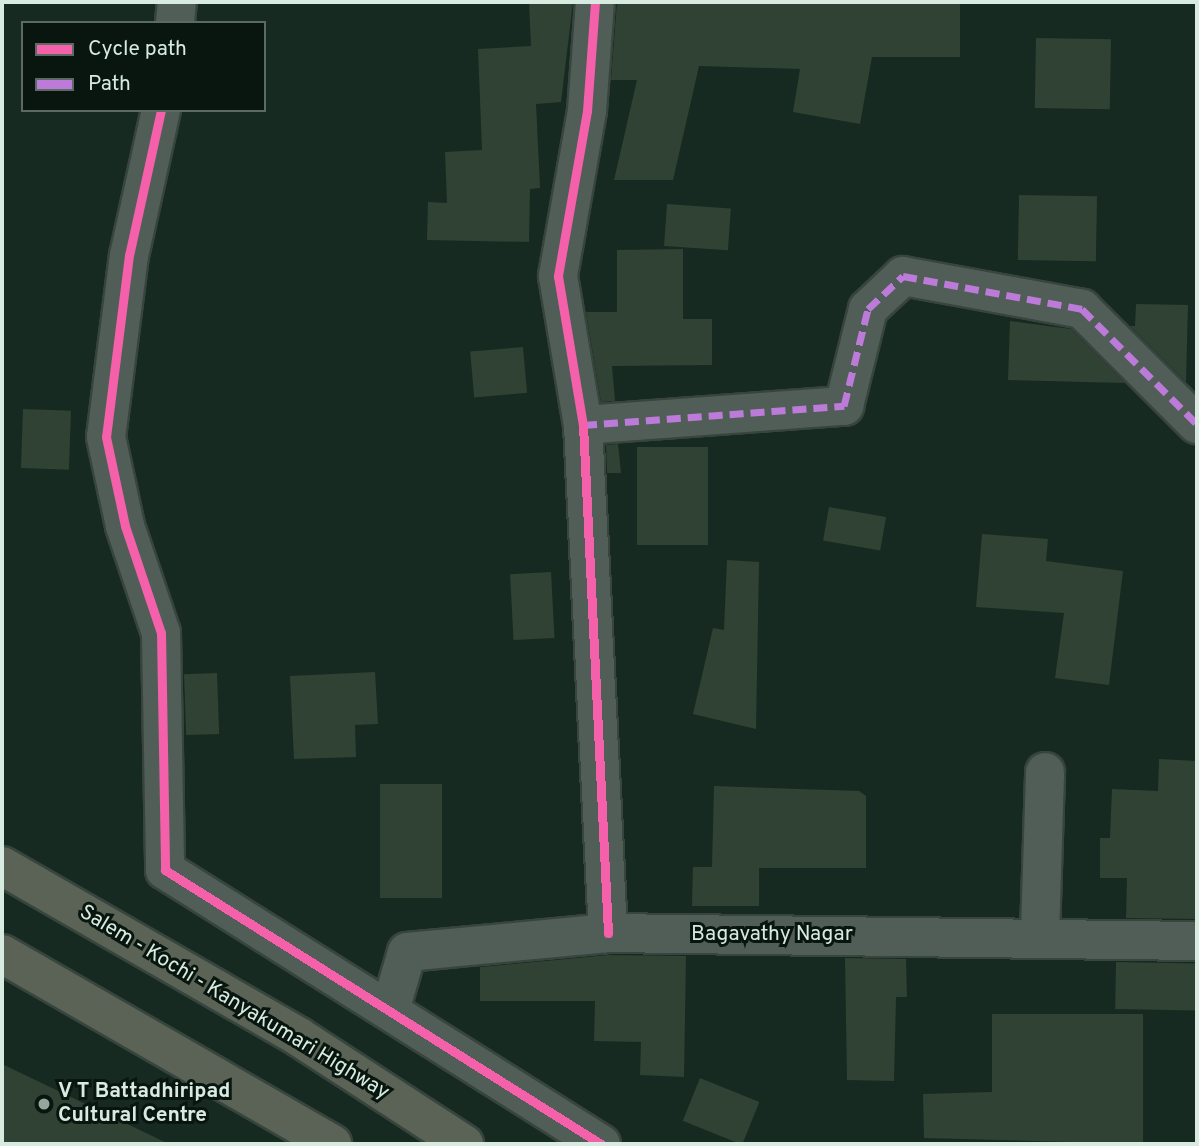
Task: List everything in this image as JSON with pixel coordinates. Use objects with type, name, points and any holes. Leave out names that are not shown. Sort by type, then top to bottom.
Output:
[{"type":"highway","name":"Salem - Kochi - Kanyakumari Highway","points":[[2,866],[299,1037],[464,1144]]},
{"type":"highway","points":[[2,954],[332,1144]]},
{"type":"street","points":[[175,21],[177,2]]},
{"type":"street","points":[[595,2],[587,111],[558,276],[583,425],[608,933]]},
{"type":"street","points":[[160,112],[129,255],[106,437],[125,526],[161,633],[165,870],[391,1007],[601,1144]]},
{"type":"street","points":[[583,425],[844,407],[868,309],[903,276],[1082,309],[1197,424]]},
{"type":"street","points":[[1040,934],[1045,772]]},
{"type":"street","name":"Bagavathy Nagar","points":[[391,1007],[407,952],[608,933],[1040,934],[1197,941]]},
{"type":"building","points":[[529,2],[573,2],[561,102],[536,104],[540,188],[530,189],[529,242],[427,240],[428,202],[447,203],[445,152],[482,150],[478,49],[531,46]]},
{"type":"building","points":[[617,2],[960,2],[960,57],[872,57],[860,124],[793,112],[800,69],[699,66],[673,180],[614,180],[637,80],[611,80]]},
{"type":"building","points":[[1036,38],[1111,39],[1110,109],[1035,108]]},
{"type":"building","points":[[1019,195],[1097,196],[1096,261],[1018,260]]},
{"type":"building","points":[[667,204],[731,208],[728,250],[664,246]]},
{"type":"building","points":[[683,249],[683,319],[712,319],[712,365],[612,366],[615,401],[601,402],[586,312],[617,312],[617,250]]},
{"type":"building","points":[[1136,304],[1188,305],[1186,382],[1130,326],[1135,326]]},
{"type":"building","points":[[1010,321],[1071,329],[1125,383],[1008,380]]},
{"type":"building","points":[[523,347],[527,393],[474,397],[470,352]]},
{"type":"building","points":[[23,409],[71,411],[69,470],[21,468]]},
{"type":"building","points":[[618,444],[621,473],[607,473],[606,445]]},
{"type":"building","points":[[637,447],[708,447],[708,545],[637,545]]},
{"type":"building","points":[[829,507],[886,517],[880,551],[823,540]]},
{"type":"building","points":[[982,534],[1048,539],[1046,561],[1123,571],[1109,685],[1055,678],[1064,613],[976,607]]},
{"type":"building","points":[[727,560],[759,562],[756,729],[693,714],[713,628],[724,630]]},
{"type":"building","points":[[551,572],[554,638],[514,640],[510,574]]},
{"type":"building","points":[[375,672],[378,724],[355,725],[356,757],[294,759],[290,676]]},
{"type":"building","points":[[217,673],[219,734],[186,735],[184,674]]},
{"type":"building","points":[[1159,759],[1197,761],[1197,919],[1126,918],[1127,878],[1100,878],[1100,838],[1110,838],[1112,789],[1158,791]]},
{"type":"building","points":[[380,784],[442,784],[442,898],[380,898]]},
{"type":"building","points":[[714,786],[859,791],[866,796],[866,868],[759,868],[759,906],[692,906],[693,867],[712,867]]},
{"type":"building","points":[[609,955],[686,956],[684,1077],[640,1075],[641,1042],[594,1041],[595,1001],[480,1001],[480,967]]},
{"type":"building","points":[[845,958],[906,959],[907,997],[896,997],[894,1081],[847,1080]]},
{"type":"building","points":[[1116,962],[1197,963],[1196,1010],[1115,1009]]},
{"type":"building","points":[[992,1014],[1143,1014],[1143,1144],[924,1138],[923,1094],[992,1092]]},
{"type":"building","name":"V T Battadhiripad Cultural Centre","points":[[2,1064],[169,1144],[2,1144]]},
{"type":"building","points":[[700,1078],[759,1102],[742,1144],[683,1121]]},
{"type":"marked path","points":[[583,425],[844,406],[868,309],[903,276],[1082,309],[1197,424]]},
{"type":"cycle path","points":[[595,2],[587,111],[558,276],[583,425],[608,933]]},
{"type":"cycle path","points":[[161,112],[129,255],[106,437],[125,526],[161,633],[165,870],[601,1144]]},
{"type":"place","name":"V T Battadhiripad Cultural Centre","points":[[44,1104]]}]
